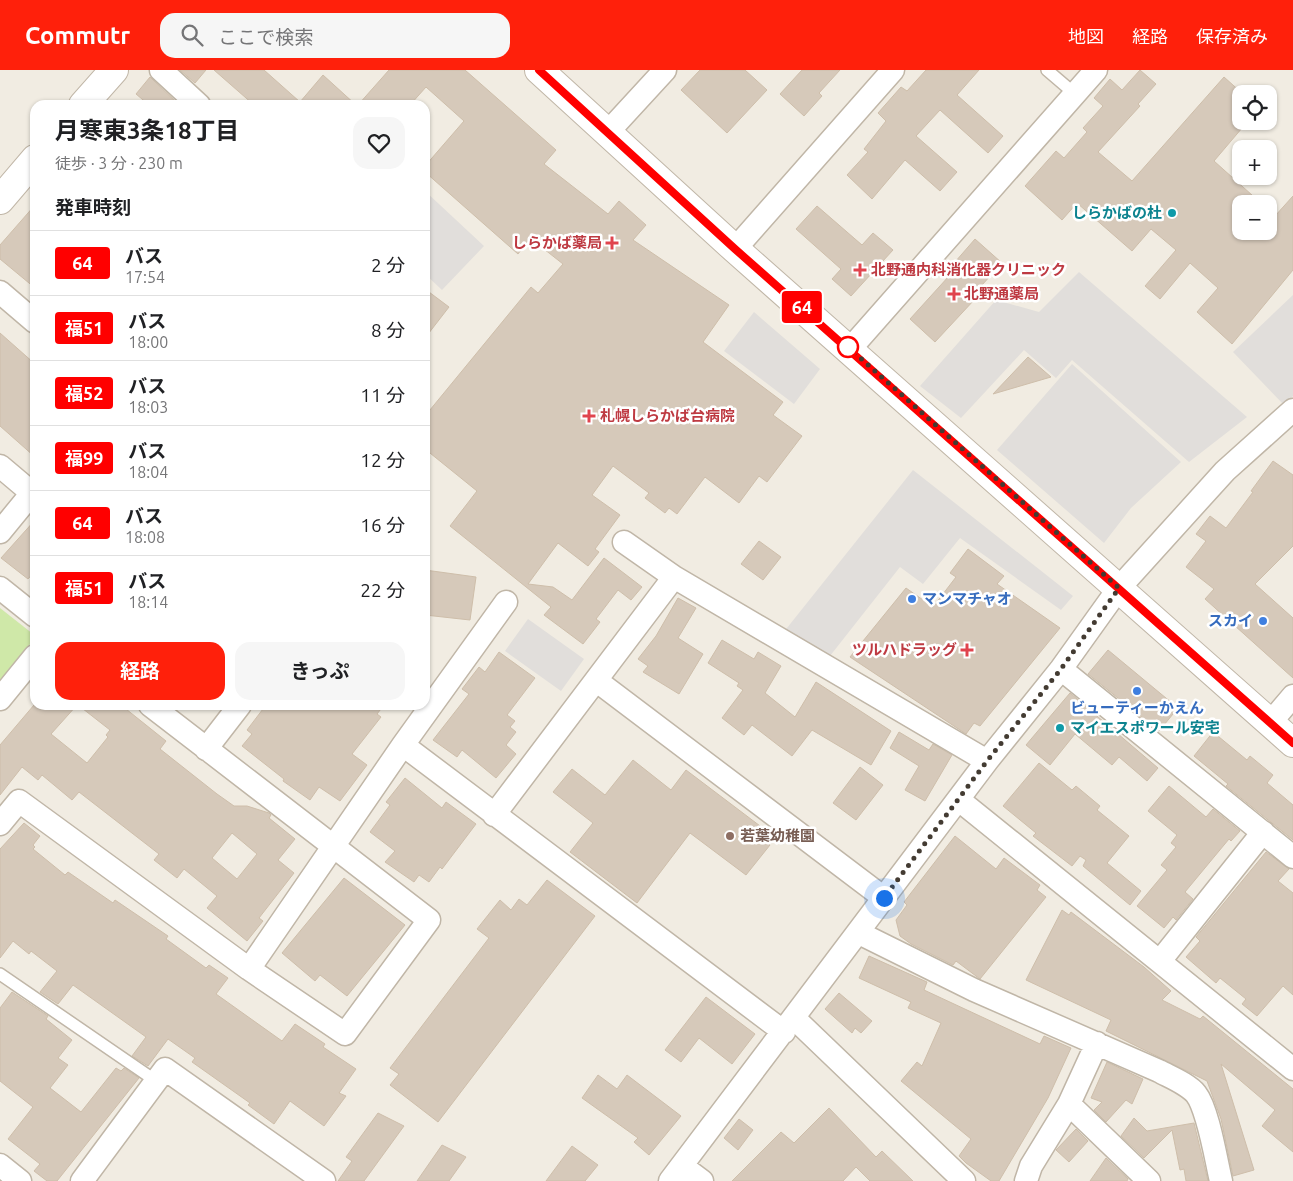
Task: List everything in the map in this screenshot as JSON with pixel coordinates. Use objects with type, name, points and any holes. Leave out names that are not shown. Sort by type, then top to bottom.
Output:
[{"type":"street","points":[[87,100],[114,70]]},
{"type":"street","points":[[161,70],[194,100]]},
{"type":"street","points":[[539,70],[735,249],[1293,743]]},
{"type":"street","points":[[608,132],[665,70]]},
{"type":"street","points":[[735,249],[893,70]]},
{"type":"street","points":[[850,349],[1096,70]]},
{"type":"street","points":[[0,200],[30,172]]},
{"type":"street","points":[[0,292],[30,318]]},
{"type":"street","points":[[702,1181],[676,1174],[987,761],[1061,669],[1119,588],[1225,471],[1293,410]]},
{"type":"street","points":[[0,466],[30,492]]},
{"type":"street","points":[[0,532],[30,496]]},
{"type":"street","points":[[624,542],[674,576],[987,761]]},
{"type":"street","points":[[494,815],[597,681],[674,576]]},
{"type":"street","points":[[0,588],[30,612]]},
{"type":"street","points":[[430,708],[506,602]]},
{"type":"street","points":[[0,699],[30,662]]},
{"type":"street","points":[[1061,669],[1293,857]]},
{"type":"street","points":[[597,681],[884,898]]},
{"type":"street","points":[[1270,723],[1293,696]]},
{"type":"street","points":[[0,824],[19,801],[249,969],[345,1034],[429,920],[156,710]]},
{"type":"street","points":[[206,749],[236,710]]},
{"type":"street","points":[[249,969],[428,710]]},
{"type":"street","points":[[403,745],[494,815],[789,1025],[964,1181]]},
{"type":"street","points":[[959,800],[1293,1069]]},
{"type":"street","points":[[1160,961],[1263,832]]},
{"type":"street","points":[[858,932],[974,990],[1159,1071],[1196,1094],[1206,1119],[1221,1181]]},
{"type":"street","points":[[1026,1181],[1031,1166],[1069,1104],[1097,1043]]},
{"type":"street","points":[[82,1181],[165,1069],[324,1181]]},
{"type":"street","points":[[1069,1104],[1149,1181]]},
{"type":"street","points":[[0,1165],[20,1181]]},
{"type":"lane","points":[[1047,70],[1075,94]]},
{"type":"lane","points":[[0,974],[156,1082]]},
{"type":"green space","points":[[0,608],[30,632],[30,644],[0,682]]},
{"type":"shaded area","points":[[430,196],[484,246],[442,290],[430,279]]},
{"type":"shaded area","points":[[1079,272],[1247,417],[1189,462],[1072,360],[1056,378],[1024,350],[961,418],[920,386],[996,300],[1039,312]]},
{"type":"shaded area","points":[[1293,295],[1293,396],[1284,405],[1233,352]]},
{"type":"shaded area","points":[[754,312],[820,369],[794,404],[724,351]]},
{"type":"shaded area","points":[[1072,364],[1181,462],[1131,508],[1104,543],[997,450]]},
{"type":"shaded area","points":[[913,470],[1073,596],[1061,610],[960,538],[923,584],[900,567],[826,661],[783,633]]},
{"type":"shaded area","points":[[528,619],[584,659],[561,691],[505,651]]},
{"type":"building","points":[[180,70],[206,70],[195,83]]},
{"type":"building","points":[[214,70],[264,70],[298,100],[248,100]]},
{"type":"building","points":[[389,70],[465,70],[556,150],[544,164],[608,214],[619,201],[646,225],[633,240],[729,305],[703,342],[783,402],[773,415],[802,436],[767,482],[759,476],[739,503],[705,477],[677,514],[669,508],[665,513],[645,498],[649,493],[613,466],[592,495],[620,515],[595,549],[599,552],[588,566],[558,543],[528,584],[553,587],[572,600],[604,558],[642,587],[631,600],[618,590],[596,619],[600,622],[583,644],[544,615],[551,607],[450,526],[477,491],[430,453],[430,410],[531,287],[538,293],[563,264],[530,238],[518,254],[430,176],[430,160],[464,121],[426,87],[414,100],[362,100]]},
{"type":"building","points":[[700,70],[745,70],[767,90],[727,133],[681,90]]},
{"type":"building","points":[[802,70],[840,70],[819,93],[822,96],[804,116],[780,94]]},
{"type":"building","points":[[926,70],[979,70],[957,95],[1003,136],[988,153],[940,110],[916,136],[957,172],[940,191],[905,160],[872,199],[847,175],[868,152],[864,149],[886,121],[878,113],[901,87],[907,91]]},
{"type":"building","name":"しらかばの杜","points":[[1140,70],[1156,84],[1138,104],[1140,106],[1098,152],[1132,181],[1224,77],[1233,85],[1232,130],[1240,130],[1214,161],[1232,177],[1232,185],[1241,185],[1252,195],[1232,195],[1232,240],[1277,240],[1277,214],[1293,196],[1293,270],[1232,344],[1197,312],[1218,288],[1190,263],[1160,299],[1145,286],[1176,250],[1151,229],[1132,251],[1077,203],[1062,220],[1025,186],[1056,151],[1064,158],[1087,132],[1083,128],[1103,106],[1094,98],[1110,79],[1122,90]]},
{"type":"building","points":[[323,75],[350,100],[302,100]]},
{"type":"building","points":[[150,77],[174,100],[143,100],[136,94]]},
{"type":"building","points":[[817,206],[862,245],[873,233],[893,250],[851,296],[832,279],[841,269],[796,229]]},
{"type":"building","points":[[30,211],[30,284],[0,259],[0,245]]},
{"type":"building","points":[[975,239],[1002,263],[972,296],[975,299],[935,342],[910,319],[959,265],[955,262]]},
{"type":"building","points":[[430,293],[449,307],[430,332]]},
{"type":"building","points":[[0,333],[30,360],[30,453],[0,426]]},
{"type":"building","points":[[1028,357],[1051,377],[993,394]]},
{"type":"building","points":[[1273,461],[1293,475],[1293,546],[1255,584],[1293,618],[1293,678],[1205,599],[1214,589],[1186,567],[1206,541],[1196,534],[1210,516],[1226,528]]},
{"type":"building","points":[[30,526],[30,577],[28,579],[1,558]]},
{"type":"building","points":[[759,541],[781,557],[763,580],[741,564]]},
{"type":"building","points":[[968,549],[1004,576],[997,584],[1060,628],[980,726],[974,723],[966,734],[850,657],[906,588],[933,607],[956,577],[950,573]]},
{"type":"building","points":[[430,571],[476,577],[470,620],[430,616]]},
{"type":"building","points":[[678,598],[696,608],[678,638],[703,654],[679,694],[643,672],[648,666],[638,659],[656,636]]},
{"type":"building","points":[[722,640],[754,659],[758,652],[781,666],[765,693],[795,717],[816,682],[891,731],[871,765],[812,730],[792,756],[752,725],[744,735],[722,718],[743,690],[737,686],[739,683],[708,663]]},
{"type":"building","points":[[1108,650],[1178,708],[1159,731],[1088,674]]},
{"type":"building","points":[[499,652],[535,678],[507,715],[515,721],[510,727],[516,732],[506,745],[516,754],[496,778],[462,750],[457,757],[433,740],[469,694],[462,689],[479,667],[485,672]]},
{"type":"building","points":[[1070,693],[1158,768],[1147,781],[1119,757],[1112,765],[1075,734],[1050,765],[1026,745]]},
{"type":"building","points":[[30,710],[73,710],[51,734],[87,763],[108,737],[106,735],[110,730],[84,710],[127,710],[166,741],[160,749],[217,794],[234,806],[247,806],[269,813],[271,815],[269,818],[295,839],[278,860],[294,873],[259,918],[263,921],[247,941],[207,908],[217,896],[184,869],[177,878],[154,860],[159,854],[79,792],[72,800],[42,775],[38,780],[22,767],[0,795],[0,745]],"holes":[[[232,833],[257,854],[237,879],[212,858]]]},
{"type":"building","points":[[262,710],[380,710],[377,714],[381,717],[352,754],[367,765],[340,801],[319,787],[310,800],[283,781],[284,779],[242,746],[252,734],[247,730]]},
{"type":"building","points":[[899,732],[929,750],[933,744],[952,755],[925,801],[905,790],[919,766],[890,748]]},
{"type":"building","points":[[1213,732],[1247,760],[1250,756],[1273,775],[1267,783],[1293,805],[1293,840],[1226,786],[1228,784],[1194,756]]},
{"type":"building","points":[[633,760],[671,790],[686,770],[768,832],[764,839],[770,845],[746,875],[690,833],[637,903],[570,852],[593,823],[553,792],[572,769],[605,795]]},
{"type":"building","points":[[1039,763],[1072,790],[1076,786],[1100,806],[1097,810],[1129,836],[1107,863],[1141,891],[1130,905],[1083,866],[1086,860],[1080,856],[1072,866],[1033,836],[1036,833],[1003,806]]},
{"type":"building","points":[[860,767],[883,785],[856,820],[833,803]]},
{"type":"building","points":[[405,778],[442,808],[446,802],[476,824],[442,869],[440,867],[429,882],[419,875],[414,882],[385,862],[395,851],[370,832],[390,805],[386,802]]},
{"type":"building","points":[[1169,786],[1206,817],[1213,809],[1240,831],[1231,841],[1229,839],[1185,892],[1193,899],[1176,920],[1173,917],[1164,928],[1137,906],[1167,870],[1161,865],[1176,847],[1171,843],[1177,835],[1148,811]]},
{"type":"building","points":[[24,823],[40,836],[33,845],[35,847],[33,849],[65,875],[68,872],[113,903],[115,900],[168,936],[166,939],[206,968],[209,965],[228,978],[216,994],[282,1041],[295,1024],[325,1044],[323,1047],[356,1069],[339,1093],[346,1096],[324,1126],[290,1101],[274,1124],[248,1105],[250,1103],[192,1062],[195,1058],[168,1039],[148,1066],[132,1056],[146,1037],[73,985],[58,1004],[40,992],[57,971],[31,951],[29,954],[13,941],[0,958],[0,849]]},
{"type":"building","points":[[955,836],[996,869],[1004,858],[1040,885],[1037,890],[1046,897],[980,979],[956,961],[953,965],[911,944],[900,936],[896,920],[907,905],[904,902]]},
{"type":"building","points":[[1266,852],[1289,869],[1278,881],[1293,893],[1293,995],[1283,986],[1257,1016],[1242,1004],[1246,999],[1220,978],[1216,983],[1186,957],[1200,941],[1196,937]]},
{"type":"building","points":[[344,878],[405,925],[347,996],[320,975],[315,981],[282,953]]},
{"type":"building","points":[[547,880],[595,916],[438,1122],[390,1085],[399,1074],[390,1068],[489,938],[477,929],[500,900],[511,910],[519,899],[527,905]]},
{"type":"building","points":[[1062,910],[1069,915],[1071,912],[1144,967],[1171,991],[1162,1000],[1200,1019],[1203,1016],[1293,1089],[1293,1152],[1262,1126],[1275,1110],[1221,1064],[1254,1170],[1233,1176],[1221,1119],[1207,1081],[1106,1031],[1111,1020],[1026,980]]},
{"type":"building","points":[[869,956],[927,982],[924,990],[1040,1044],[1044,1036],[1071,1048],[1048,1098],[999,1181],[991,1181],[959,1156],[971,1139],[901,1081],[917,1062],[922,1066],[941,1023],[908,1008],[911,1002],[859,978]]},
{"type":"building","points":[[12,992],[48,1016],[46,1019],[72,1040],[58,1058],[68,1065],[50,1088],[81,1112],[116,1068],[121,1071],[124,1068],[139,1078],[57,1181],[47,1181],[34,1171],[40,1164],[8,1139],[33,1107],[0,1081],[0,1008]]},
{"type":"building","points":[[839,993],[872,1021],[861,1033],[855,1028],[852,1033],[825,1009]]},
{"type":"building","points":[[706,997],[755,1034],[732,1064],[699,1038],[681,1062],[665,1050]]},
{"type":"building","points":[[1107,1062],[1143,1079],[1132,1104],[1126,1100],[1106,1122],[1094,1110],[1102,1102],[1091,1098]]},
{"type":"building","points":[[598,1075],[617,1089],[627,1075],[681,1116],[649,1155],[634,1142],[638,1138],[582,1098]]},
{"type":"building","points":[[829,1108],[876,1157],[882,1151],[913,1181],[870,1181],[856,1167],[843,1181],[732,1181],[781,1132],[794,1143]]},
{"type":"building","points":[[378,1113],[404,1126],[364,1181],[338,1181],[352,1161],[346,1157]]},
{"type":"building","points":[[1134,1118],[1147,1131],[1194,1123],[1208,1181],[1186,1181],[1184,1169],[1180,1170],[1172,1130],[1144,1158],[1121,1136]]},
{"type":"building","points":[[739,1119],[753,1130],[738,1150],[724,1138]]},
{"type":"building","points":[[1076,1129],[1088,1141],[1069,1162],[1056,1150]]},
{"type":"building","points":[[442,1145],[466,1157],[449,1181],[417,1181]]},
{"type":"building","points":[[572,1146],[598,1165],[585,1181],[546,1181]]},
{"type":"building","points":[[1106,1158],[1128,1179],[1127,1181],[1090,1181]]},
{"type":"bus line","name":"64","points":[[539,70],[735,249],[1293,743]]},
{"type":"place","name":"しらかばの杜","points":[[1172,213]]},
{"type":"place","name":"しらかば薬局","points":[[612,243]]},
{"type":"place","name":"北野通内科消化器クリニック","points":[[860,270]]},
{"type":"place","name":"北野通薬局","points":[[954,294]]},
{"type":"place","name":"札幌しらかば台病院","points":[[589,416]]},
{"type":"place","name":"マンマチャオ","points":[[912,599]]},
{"type":"place","name":"スカイ","points":[[1263,621]]},
{"type":"place","name":"ツルハドラッグ","points":[[967,650]]},
{"type":"place","name":"ビューティーかえん","points":[[1137,691]]},
{"type":"place","name":"マイエスポワール安宅","points":[[1060,728]]},
{"type":"place","name":"若葉幼稚園","points":[[730,836]]},
{"type":"route","points":[[848,347],[1119,588],[1061,669],[987,761],[884,898]]}]
